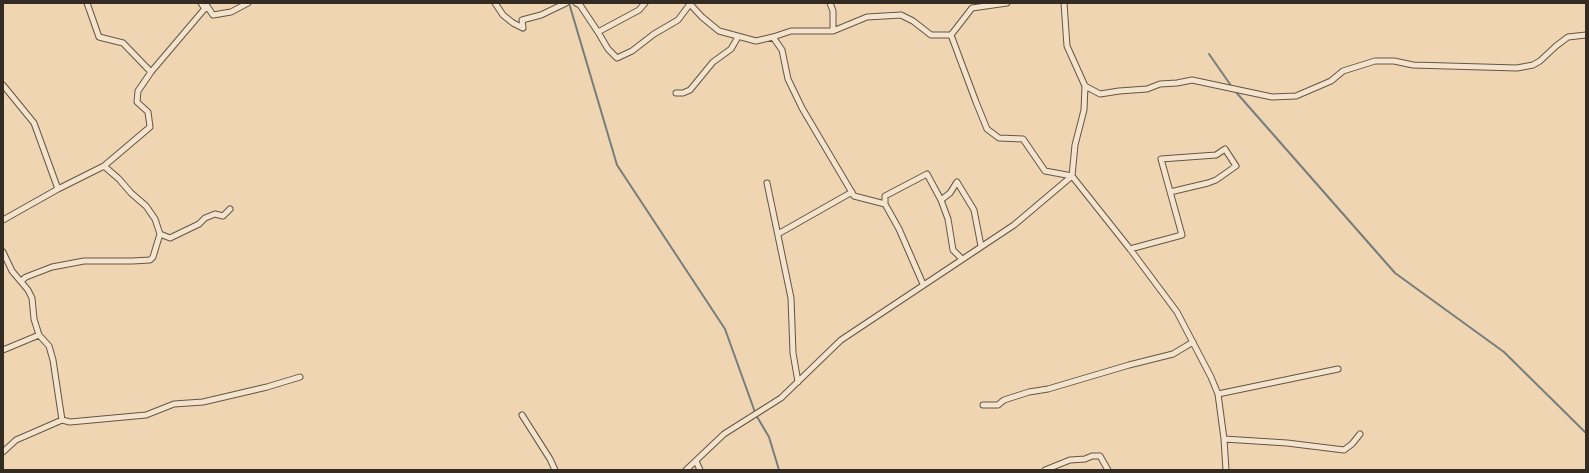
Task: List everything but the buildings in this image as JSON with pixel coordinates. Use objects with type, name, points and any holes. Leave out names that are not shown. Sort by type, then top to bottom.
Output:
[{"type":"street","points":[[87,3],[100,37],[123,43],[151,72]]},
{"type":"street","points":[[201,3],[205,9]]},
{"type":"street","points":[[3,220],[58,189],[104,166],[150,127],[148,112],[137,102],[138,91],[151,72],[207,6],[213,15],[231,12],[248,3]]},
{"type":"street","points":[[495,3],[503,15],[512,23],[523,28],[522,20],[541,16],[566,3]]},
{"type":"street","points":[[576,3],[580,6],[608,49],[617,58],[632,51],[654,34],[678,20],[690,4],[702,17],[719,31],[756,41],[791,31],[833,31],[868,17],[902,15],[913,21],[931,35],[951,35]]},
{"type":"street","points":[[598,32],[639,10],[646,3]]},
{"type":"street","points":[[830,3],[833,12],[833,31]]},
{"type":"street","points":[[951,35],[972,8],[1007,3]]},
{"type":"street","points":[[686,470],[724,434],[781,398],[841,340],[923,284],[1014,225],[1072,176],[1075,146],[1084,110],[1085,86],[1067,46],[1064,3]]},
{"type":"street","points":[[951,35],[987,129],[999,138],[1023,139],[1046,171],[1072,176],[1130,249],[1177,312],[1211,377],[1218,394],[1224,439],[1226,470]]},
{"type":"street","points":[[1085,86],[1100,94],[1147,89],[1160,84],[1192,80],[1272,98],[1296,96],[1331,81],[1343,71],[1375,61],[1394,61],[1413,65],[1517,68],[1533,65],[1540,61],[1568,37],[1586,35]]},
{"type":"street","points":[[676,93],[683,93],[690,90],[713,62],[731,49],[738,37]]},
{"type":"street","points":[[774,37],[782,50],[788,79],[802,108],[854,196],[885,204]]},
{"type":"street","points":[[3,85],[34,123],[58,189]]},
{"type":"street","points":[[1130,249],[1182,235],[1170,192],[1161,159],[1216,155],[1225,149],[1236,166],[1208,183],[1170,192]]},
{"type":"street","points":[[21,281],[26,277],[52,267],[84,261],[107,262],[150,260],[153,257],[160,234],[155,219],[146,206],[104,166]]},
{"type":"street","points":[[923,284],[899,229],[885,204],[885,196],[927,174],[941,200],[948,219],[953,250],[962,259]]},
{"type":"street","points":[[941,200],[950,193],[957,182],[974,210],[981,246]]},
{"type":"street","points":[[767,183],[791,298],[793,353],[798,382]]},
{"type":"street","points":[[778,234],[852,192]]},
{"type":"street","points":[[160,234],[170,238],[199,224],[205,218],[215,214],[223,216],[230,209]]},
{"type":"street","points":[[3,252],[12,271],[21,281],[32,298],[34,319],[39,335],[49,346],[53,360],[62,420]]},
{"type":"street","points":[[3,350],[39,335]]},
{"type":"street","points":[[983,405],[998,405],[1004,400],[1029,392],[1173,354],[1193,342]]},
{"type":"street","points":[[1218,394],[1338,368]]},
{"type":"street","points":[[3,452],[16,440],[62,420],[70,422],[146,415],[174,404],[204,402],[267,387],[300,377]]},
{"type":"street","points":[[522,415],[550,459],[555,470]]},
{"type":"street","points":[[1224,439],[1287,443],[1344,450],[1352,444],[1360,434]]},
{"type":"street","points":[[1045,470],[1070,460],[1086,459],[1092,456],[1100,456],[1108,470]]},
{"type":"street","points":[[696,461],[700,470]]},
{"type":"waterway","points":[[569,3],[617,165],[725,329],[756,415],[769,437],[779,470]]},
{"type":"waterway","points":[[1209,54],[1232,87]]},
{"type":"waterway","points":[[1235,91],[1395,273],[1504,352],[1586,433]]}]
